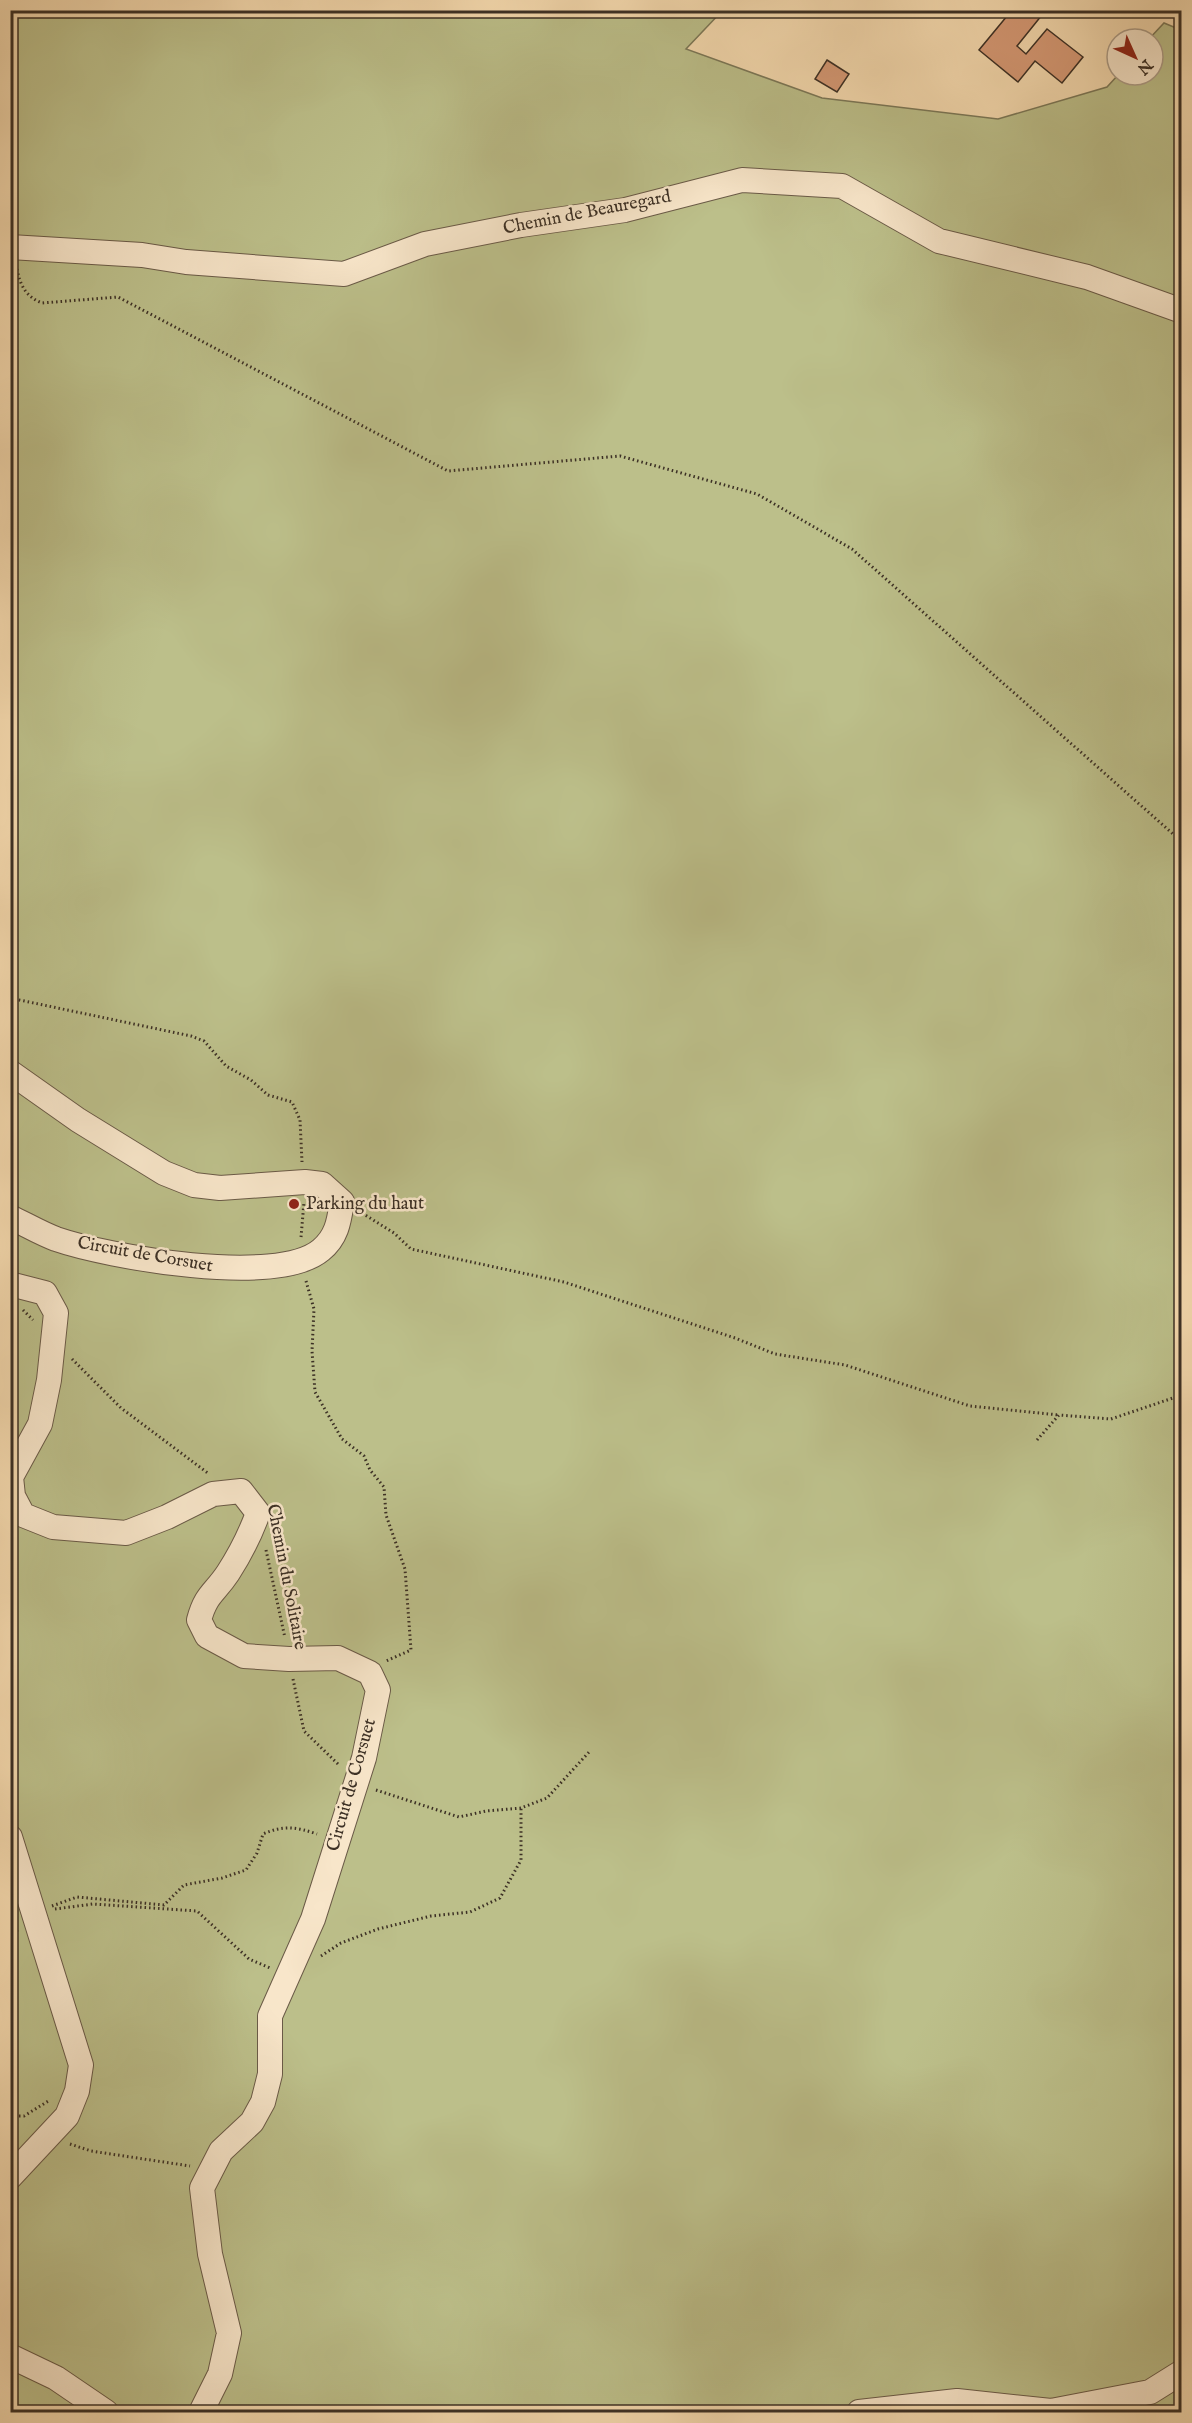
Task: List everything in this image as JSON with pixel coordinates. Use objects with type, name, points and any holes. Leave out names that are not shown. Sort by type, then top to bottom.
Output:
[{"type":"street","name":"Chemin de Beauregard","points":[[12,247],[142,255],[186,262],[344,274],[425,244],[521,225],[625,210],[742,180],[842,186],[939,241],[1087,277],[1182,311]]},
{"type":"street","points":[[10,1072],[132,1155],[164,1173],[194,1185],[220,1188],[305,1182],[322,1184],[337,1196]]},
{"type":"street","name":"Circuit de Corsuet","points":[[10,1217],[56,1239],[133,1257],[214,1268],[262,1268],[299,1260],[320,1251],[338,1229],[337,1196]]},
{"type":"street","points":[[14,1294],[45,1293],[56,1313],[54,1340],[40,1424],[11,1477],[13,1496],[23,1515],[53,1527],[126,1533],[167,1517],[213,1494],[242,1491],[258,1513],[248,1540],[226,1575],[204,1602],[199,1620],[207,1636],[244,1656],[289,1659],[339,1658],[370,1673]]},
{"type":"street","name":"Circuit de Corsuet","points":[[201,2412],[220,2374],[229,2333],[210,2254],[202,2188],[221,2151],[252,2122],[263,2102],[270,2074],[270,2016],[313,1919],[364,1758],[378,1690],[370,1673]]},
{"type":"street","points":[[10,1838],[57,1982],[81,2065],[77,2091],[67,2116],[10,2177]]},
{"type":"street","points":[[10,2356],[56,2378],[106,2412]]},
{"type":"street","points":[[859,2412],[957,2402],[1051,2411],[1150,2392],[1182,2372]]},
{"type":"path","points":[[12,247],[20,282],[30,299],[42,303],[118,297],[448,471],[620,456],[757,494],[852,549],[1182,842]]},
{"type":"path","points":[[10,998],[204,1041],[226,1065],[251,1080],[268,1095],[292,1102],[300,1120],[300,1152],[305,1182],[299,1260],[314,1309],[312,1351],[315,1392],[342,1439],[364,1456],[370,1470],[384,1487],[386,1515],[405,1569],[411,1650],[380,1664],[370,1673]]},
{"type":"path","points":[[337,1196],[394,1233],[411,1249],[564,1282],[735,1338],[775,1354],[845,1365],[970,1406],[1111,1419],[1173,1398],[1182,1398]]},
{"type":"path","points":[[14,1294],[54,1340],[121,1408],[214,1477]]},
{"type":"path","points":[[1036,1440],[1059,1415]]},
{"type":"path","name":"Chemin du Solitaire","points":[[266,1548],[304,1731],[356,1781]]},
{"type":"path","points":[[356,1781],[398,1799],[459,1817],[486,1811],[521,1808],[547,1798],[590,1751]]},
{"type":"path","points":[[50,1907],[77,1897],[164,1905],[184,1885],[222,1878],[246,1870],[257,1853],[263,1834],[278,1827],[300,1828],[336,1841]]},
{"type":"path","points":[[10,2116],[24,2116],[53,2098]]},
{"type":"path","points":[[48,2136],[91,2151],[211,2170]]},
{"type":"green space","points":[[11,11],[722,11],[686,49],[822,98],[998,119],[1107,87],[1165,87],[1165,27],[1160,27],[1164,23],[1181,30],[1181,2412],[11,2412]]},
{"type":"building","points":[[1012,10],[1046,10],[1017,46],[1026,54],[1047,29],[1083,57],[1062,83],[1035,61],[1018,82],[979,50]]},
{"type":"building","points":[[827,60],[849,74],[837,92],[815,79]]},
{"type":"place","name":"Parking du haut","points":[[294,1204]]}]
